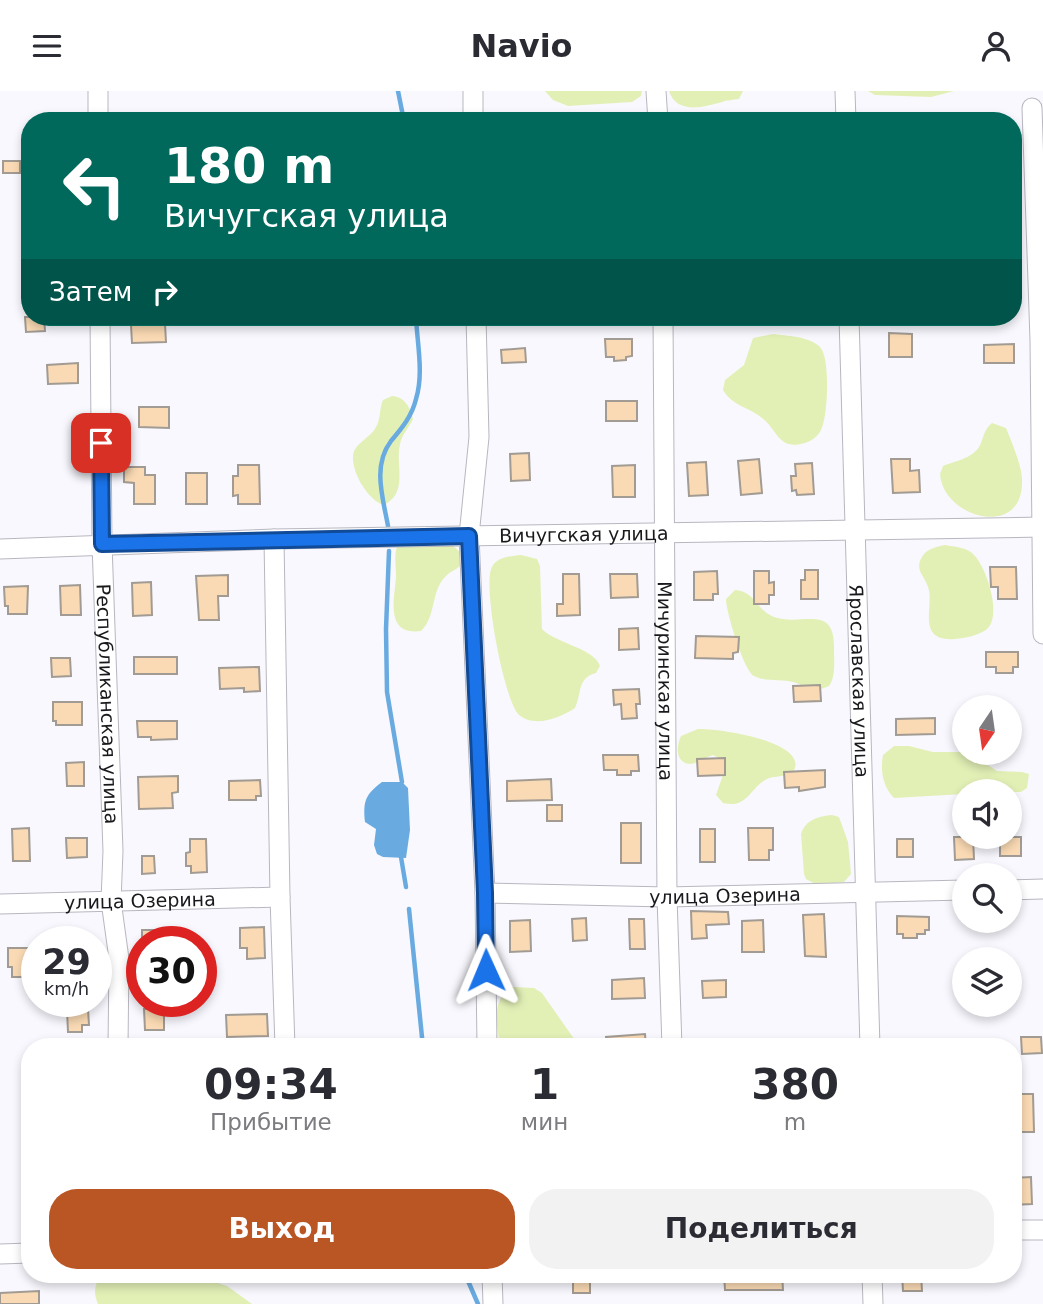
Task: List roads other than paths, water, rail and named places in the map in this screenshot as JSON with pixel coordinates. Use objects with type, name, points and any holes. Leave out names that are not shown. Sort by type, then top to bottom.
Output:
[{"type":"street","points":[[97,91],[98,112]]},
{"type":"street","points":[[473,91],[473,112]]},
{"type":"street","points":[[656,91],[657,112]]},
{"type":"street","points":[[845,91],[846,112]]},
{"type":"street","points":[[1032,108],[1040,340],[1043,634]]},
{"type":"street","name":"Республиканская улица","points":[[100,326],[102,544],[113,851],[111,901],[119,959],[118,1038]]},
{"type":"street","points":[[476,326],[479,437],[469,536],[485,893],[487,1038]]},
{"type":"street","name":"Мичуринская улица","points":[[663,326],[667,897],[672,1038]]},
{"type":"street","name":"Ярославская улица","points":[[849,326],[870,1038]]},
{"type":"street","name":"Вичугская улица","points":[[0,549],[274,538],[1042,527]]},
{"type":"street","points":[[274,538],[285,1038]]},
{"type":"street","points":[[1022,890],[1043,889]]},
{"type":"street","name":"улица Озерина","points":[[485,893],[667,897],[952,890]]},
{"type":"street","name":"улица Озерина","points":[[0,904],[280,897]]},
{"type":"street","points":[[1022,1230],[1043,1230]]},
{"type":"street","points":[[0,1254],[21,1254]]},
{"type":"street","points":[[492,1283],[493,1304]]},
{"type":"street","points":[[872,1283],[873,1304]]},
{"type":"water","points":[[382,782],[402,782],[408,788],[410,830],[406,858],[383,857],[377,854],[374,845],[376,829],[365,822],[366,799]]},
{"type":"waterway","points":[[398,91],[402,112]]},
{"type":"waterway","points":[[388,526],[380,471],[385,451],[414,405],[420,369],[417,326]]},
{"type":"waterway","points":[[389,551],[387,692],[402,782]]},
{"type":"waterway","points":[[401,857],[406,887]]},
{"type":"waterway","points":[[409,909],[422,1038]]},
{"type":"waterway","points":[[469,1283],[478,1304]]}]
